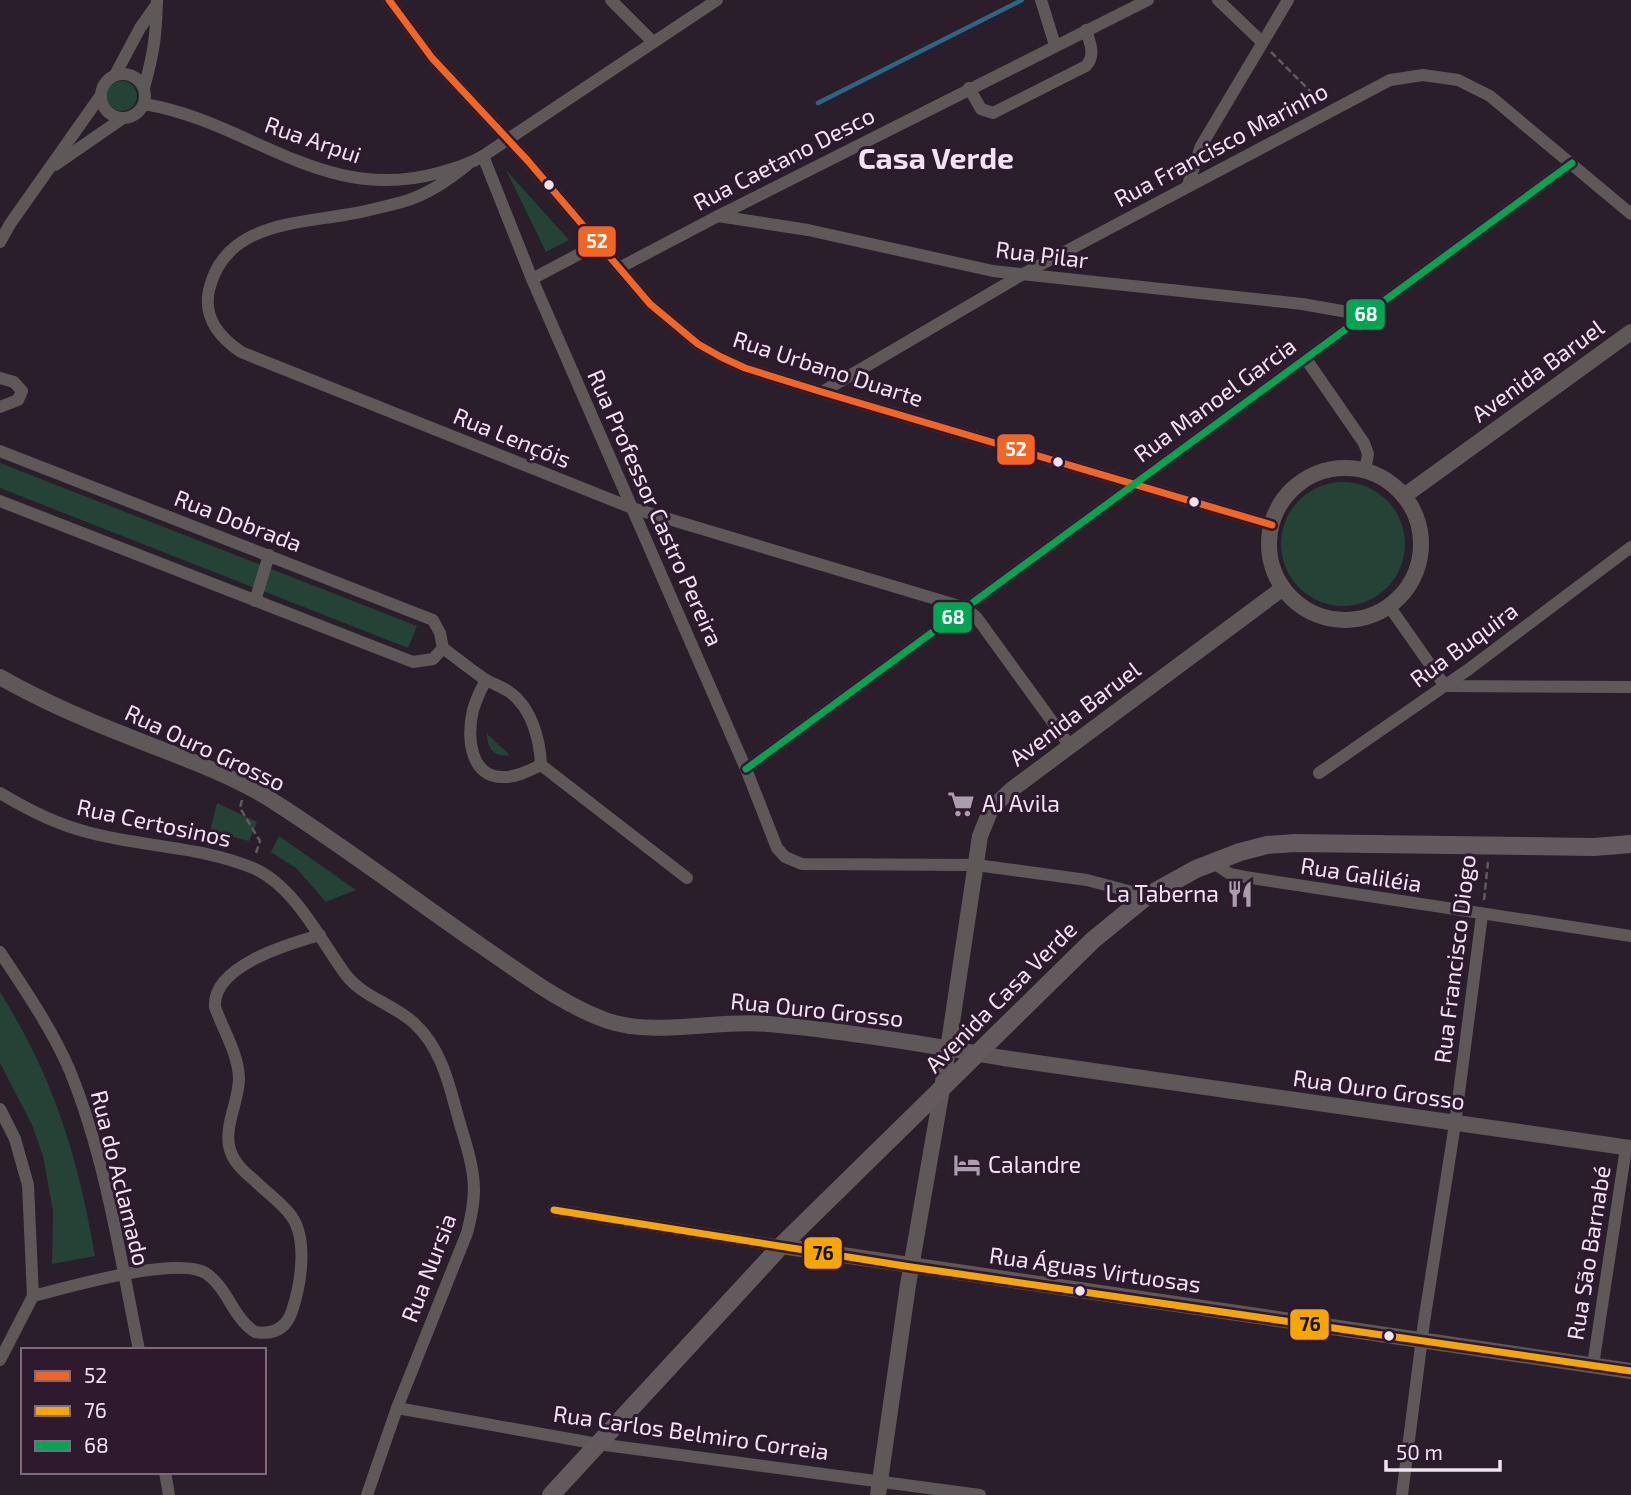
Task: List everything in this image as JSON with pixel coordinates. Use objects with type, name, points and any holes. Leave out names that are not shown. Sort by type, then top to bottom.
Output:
[{"type":"main road","name":"Avenida Casa Verde","points":[[551,1495],[781,1246],[1093,940],[1147,896],[1212,863],[1267,845],[1631,844]]},
{"type":"street","name":"Rua Urbano Duarte","points":[[389,0],[432,58],[507,139],[650,304],[674,325],[720,357],[822,392],[1272,525]]},
{"type":"street","points":[[611,0],[653,42]]},
{"type":"street","name":"Rua Arpui","points":[[144,104],[185,114],[327,172],[376,182],[424,177],[467,165],[483,156],[717,0]]},
{"type":"street","points":[[1041,0],[1055,46]]},
{"type":"street","name":"Rua Caetano Desco","points":[[619,268],[969,88],[1148,0]]},
{"type":"street","points":[[1218,0],[1262,42]]},
{"type":"street","points":[[1188,186],[1201,146],[1288,0]]},
{"type":"street","points":[[0,242],[5,222],[49,169],[82,118],[101,95],[103,87],[115,75],[157,2]]},
{"type":"street","points":[[49,169],[122,118],[139,112],[144,104],[144,88],[155,50],[157,2]]},
{"type":"street","points":[[969,88],[981,109],[993,113],[1086,66],[1090,62],[1092,50],[1086,30]]},
{"type":"street","points":[[115,75],[132,75],[144,88]]},
{"type":"street","name":"Rua Francisco Marinho","points":[[822,392],[1023,274],[1390,80],[1423,75],[1458,80],[1490,96],[1631,214]]},
{"type":"street","points":[[101,95],[107,111],[122,118]]},
{"type":"street","name":"Rua Professor Castro Pereira","points":[[483,156],[532,279],[778,848],[785,857],[802,864],[976,865]]},
{"type":"street","name":"Rua Manoel Garcia","points":[[746,769],[1572,163]]},
{"type":"street","name":"Rua Lençóis","points":[[467,165],[436,188],[402,202],[344,215],[284,224],[252,235],[228,255],[212,280],[208,304],[213,325],[241,352],[632,508],[966,608]]},
{"type":"street","name":"Rua Pilar","points":[[718,216],[807,230],[993,271],[1302,304],[1365,315]]},
{"type":"street","points":[[532,279],[598,244]]},
{"type":"street","name":"Avenida Baruel","points":[[1404,496],[1631,332]]},
{"type":"street","points":[[1306,359],[1364,443],[1368,454],[1365,471]]},
{"type":"street","points":[[0,378],[14,382],[22,391],[18,400],[0,407]]},
{"type":"street","name":"Rua Dobrada","points":[[0,451],[433,620],[440,633],[443,648],[486,680]]},
{"type":"street","points":[[1342,468],[1365,471],[1387,481],[1404,496],[1415,514],[1421,534],[1421,554],[1415,574],[1405,592],[1389,606],[1368,617],[1344,620],[1320,616],[1299,605],[1283,588],[1273,568],[1269,547],[1272,525],[1282,503],[1297,485],[1318,473],[1342,468]]},
{"type":"street","points":[[0,501],[413,662],[433,659],[443,648]]},
{"type":"street","name":"Rua Buquira","points":[[1319,773],[1445,686],[1631,547]]},
{"type":"street","points":[[255,600],[269,555]]},
{"type":"street","name":"Avenida Baruel","points":[[880,1488],[911,1267],[942,1088],[980,836],[990,809],[1011,790],[1283,588]]},
{"type":"street","points":[[1389,606],[1445,686],[1631,687]]},
{"type":"street","points":[[966,608],[978,618],[1070,746]]},
{"type":"street","name":"Rua Ouro Grosso","points":[[0,677],[31,695],[181,757],[274,802],[516,970],[577,1007],[610,1021],[635,1026],[664,1027],[711,1023],[766,1024],[1629,1148]]},
{"type":"street","points":[[541,765],[505,778],[480,768],[472,753],[471,730],[473,709],[486,680],[510,692],[523,707],[540,745],[541,765],[687,878]]},
{"type":"street","name":"Rua Certosinos","points":[[0,793],[29,811],[88,833],[219,856],[252,868],[278,886],[320,935]]},
{"type":"street","name":"Rua Galiléia","points":[[1212,863],[1230,874],[1245,877],[1631,936]]},
{"type":"street","points":[[976,865],[1087,880],[1147,896]]},
{"type":"street","name":"Rua Francisco Diogo","points":[[1402,1495],[1482,915]]},
{"type":"street","points":[[33,1296],[123,1273],[189,1268],[208,1275],[237,1315],[255,1332],[272,1333],[281,1329],[288,1321],[301,1264],[299,1229],[290,1214],[241,1169],[233,1158],[228,1134],[239,1076],[215,999],[223,981],[235,971],[290,943],[320,935]]},
{"type":"street","name":"Rua Nursia","points":[[320,935],[355,985],[415,1023],[433,1045],[444,1068],[473,1176],[473,1213],[467,1233],[397,1408],[368,1495]]},
{"type":"street","name":"Rua do Aclamado","points":[[0,952],[34,1003],[68,1068],[82,1103],[92,1133],[139,1348]]},
{"type":"street","points":[[0,1109],[15,1139],[28,1185],[33,1296],[0,1360]]},
{"type":"street","name":"Rua São Barnabé","points":[[1593,1365],[1629,1148]]},
{"type":"street","name":"Rua Águas Virtuosas","points":[[554,1210],[911,1267],[1631,1371]]},
{"type":"street","name":"Rua Carlos Belmiro Correia","points":[[397,1408],[598,1444],[880,1488],[980,1495]]},
{"type":"street","points":[[164,1474],[169,1495]]},
{"type":"path","points":[[1262,42],[1329,111]]},
{"type":"path","points":[[247,787],[240,808],[260,841],[252,868]]},
{"type":"path","name":"Rua Francisco Diogo","points":[[1482,915],[1490,844]]},
{"type":"green space","points":[[122,81],[128,82],[136,90],[136,102],[128,110],[122,111],[116,110],[108,102],[107,96],[108,90],[116,82]]},
{"type":"green space","points":[[506,170],[569,240],[546,252]]},
{"type":"green space","points":[[0,463],[417,626],[408,648],[0,488]]},
{"type":"green space","points":[[1343,482],[1367,487],[1387,500],[1400,520],[1405,544],[1400,568],[1387,588],[1367,601],[1343,606],[1319,601],[1299,588],[1286,568],[1281,544],[1286,520],[1299,500],[1319,487]]},
{"type":"green space","points":[[487,734],[510,755],[496,754],[488,744]]},
{"type":"green space","points":[[217,803],[257,822],[249,841],[210,831]]},
{"type":"green space","points":[[279,836],[356,890],[326,902],[296,868],[271,852]]},
{"type":"green space","points":[[0,992],[35,1056],[61,1119],[81,1185],[95,1256],[52,1264],[53,1211],[43,1156],[32,1125],[0,1063]]},
{"type":"waterway","points":[[818,103],[1022,0]]},
{"type":"transit line","name":"52","points":[[389,0],[432,58],[528,161],[650,304],[698,344],[745,368],[1272,525]]},
{"type":"transit line","name":"68","points":[[746,769],[1572,163]]},
{"type":"transit line","name":"76","points":[[554,1210],[911,1267],[1631,1371]]},
{"type":"place","name":"AJ Avila","points":[[961,804]]},
{"type":"place","name":"La Taberna","points":[[1240,894]]},
{"type":"place","name":"Calandre","points":[[967,1165]]},
{"type":"district","name":"Casa Verde","points":[[936,159]]}]
